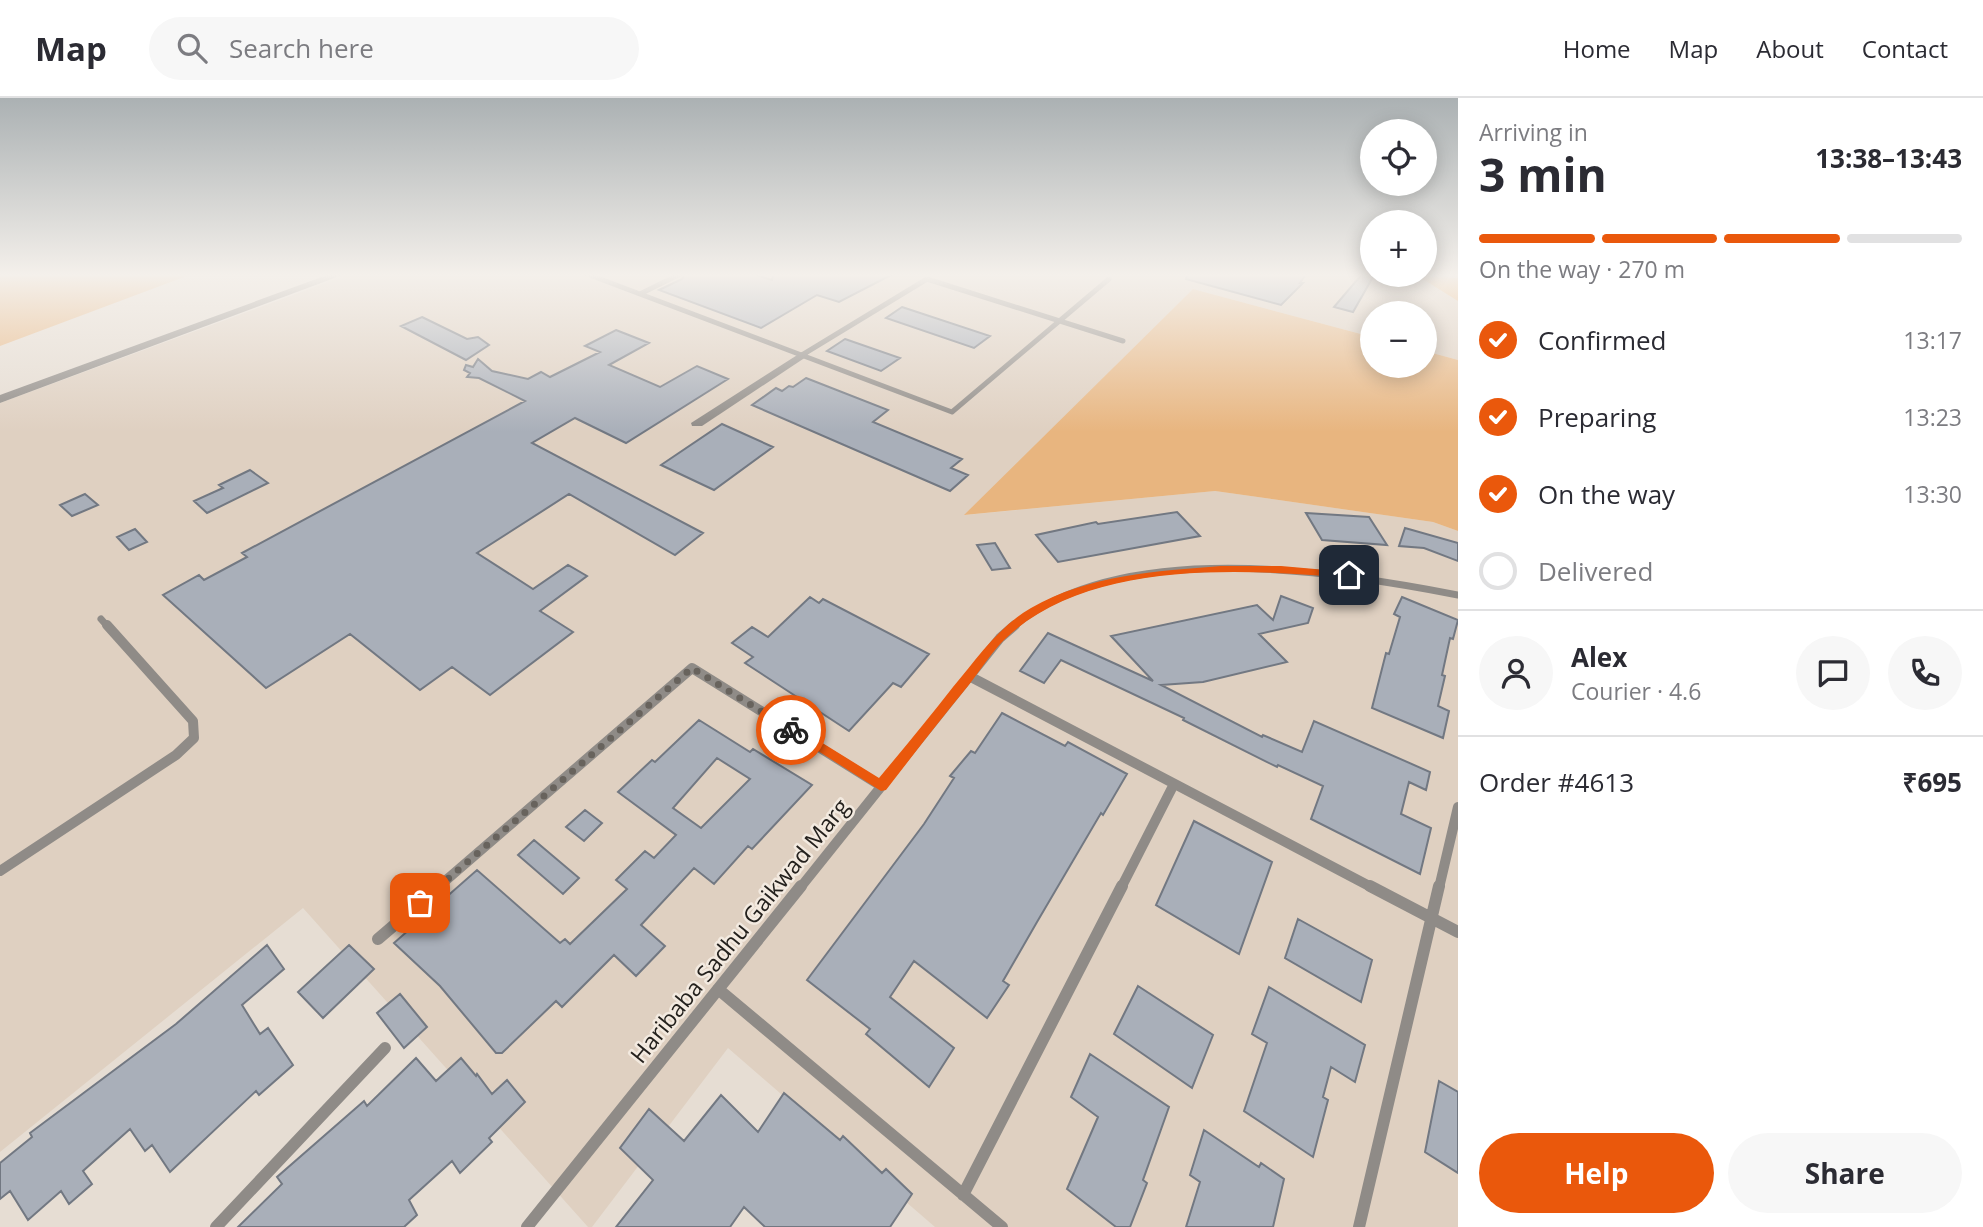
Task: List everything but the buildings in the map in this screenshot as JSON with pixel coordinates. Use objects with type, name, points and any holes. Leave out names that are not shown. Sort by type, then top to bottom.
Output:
[{"type":"street","points":[[0,392],[181,327]]},
{"type":"street","points":[[0,399],[197,327]]},
{"type":"street","points":[[697,423],[802,355]]},
{"type":"lane","points":[[727,327],[952,412],[1053,327]]},
{"type":"lane","points":[[802,355],[849,327]]},
{"type":"lane","points":[[1078,327],[1123,341]]},
{"type":"lane","name":"Haribaba Sadhu Gaikwad Marg","points":[[527,1227],[1000,638],[1033,611],[1065,596],[1114,581],[1187,572],[1281,569],[1349,575],[1458,596]]},
{"type":"lane","points":[[0,872],[176,755],[194,738],[193,721],[101,618]]},
{"type":"lane","points":[[378,939],[692,668],[881,786]]},
{"type":"lane","points":[[969,676],[1458,932]]},
{"type":"lane","points":[[963,1195],[1174,783]]},
{"type":"lane","points":[[1359,1227],[1458,807]]},
{"type":"lane","points":[[718,989],[1002,1227]]},
{"type":"lane","points":[[216,1227],[386,1048]]},
{"type":"shaded area","points":[[0,327],[52,327],[0,346]]},
{"type":"shaded area","points":[[207,327],[1155,327],[965,515],[1215,491],[1433,522],[1458,531],[1458,1227],[935,1227],[728,1048],[592,1227],[588,1227],[303,908],[0,1152],[0,403]]},
{"type":"shaded area","points":[[1155,327],[1334,327],[1360,334],[1360,378],[1437,378],[1437,354],[1458,360],[1458,531],[1433,522],[1215,491],[964,515]]},
{"type":"shaded area","points":[[1334,327],[1360,327],[1360,334]]},
{"type":"shaded area","points":[[1437,327],[1458,327],[1458,360],[1437,354]]},
{"type":"way so far","points":[[420,903],[692,668],[791,730]]},
{"type":"route","points":[[791,730],[881,786],[1000,638],[1033,611],[1065,596],[1114,581],[1165,573],[1281,569],[1349,575]]}]
